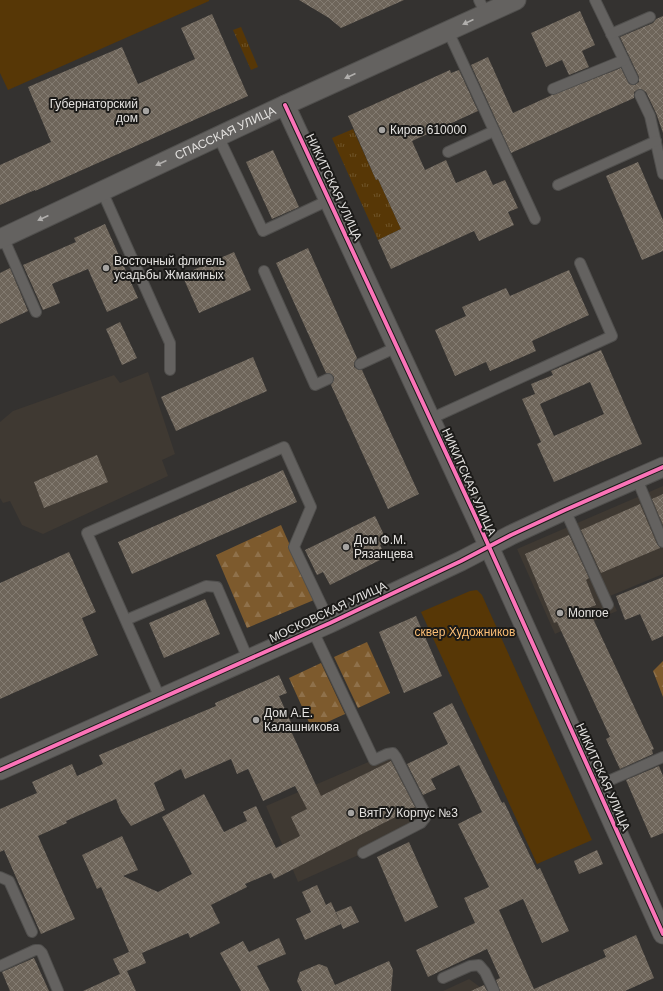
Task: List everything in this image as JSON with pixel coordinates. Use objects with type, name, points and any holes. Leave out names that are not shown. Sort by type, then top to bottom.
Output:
[{"type":"street","name":"СПАССКАЯ УЛИЦА","points":[[2,238],[218,136],[448,31],[483,7],[516,0]]},
{"type":"street","name":"НИКИТСКАЯ УЛИЦА","points":[[285,105],[430,419],[663,932]]},
{"type":"street","name":"МОСКОВСКАЯ УЛИЦА","points":[[0,770],[322,627],[565,510],[663,467]]},
{"type":"lane","points":[[595,0],[633,79]]},
{"type":"lane","points":[[612,34],[650,17]]},
{"type":"lane","points":[[448,31],[535,219]]},
{"type":"lane","points":[[553,89],[624,60]]},
{"type":"lane","points":[[640,95],[650,116],[663,174]]},
{"type":"lane","points":[[448,152],[494,131]]},
{"type":"lane","points":[[218,136],[263,231],[328,200]]},
{"type":"lane","points":[[558,186],[656,141]]},
{"type":"lane","points":[[102,191],[170,343],[170,370]]},
{"type":"lane","points":[[2,238],[36,312]]},
{"type":"lane","points":[[430,419],[612,336],[580,262]]},
{"type":"lane","points":[[264,271],[315,385],[328,379]]},
{"type":"lane","points":[[360,364],[397,347]]},
{"type":"lane","points":[[160,698],[87,533],[284,447],[310,507],[294,547],[322,627],[374,760],[393,753],[425,813],[425,818],[421,823],[363,853]]},
{"type":"lane","points":[[637,479],[663,542]]},
{"type":"lane","points":[[565,510],[608,606]]},
{"type":"lane","points":[[126,620],[206,586],[217,587],[248,659]]},
{"type":"lane","points":[[597,786],[663,757]]},
{"type":"lane","points":[[0,877],[9,881],[32,932]]},
{"type":"lane","points":[[0,966],[35,950],[39,950],[42,952],[58,991]]},
{"type":"lane","points":[[443,978],[470,966],[479,965],[485,972],[494,991]]},
{"type":"shaded area","points":[[148,372],[175,454],[162,460],[168,476],[43,534],[22,525],[10,501],[3,503],[0,498],[0,422],[13,411],[114,375],[120,383]]},
{"type":"shaded area","points":[[663,486],[663,574],[610,596],[617,611],[594,621],[592,617],[555,634],[517,549]]},
{"type":"shaded area","points":[[393,753],[425,818],[363,853],[298,882],[266,806],[387,754]]},
{"type":"shaded area","points":[[469,979],[480,987],[481,991],[443,991]]},
{"type":"green space","points":[[0,0],[209,1],[8,90],[0,73]]},
{"type":"green space","points":[[241,27],[258,67],[251,70],[233,30]]},
{"type":"green space","points":[[353,129],[376,180],[378,179],[401,229],[378,240],[332,138]]},
{"type":"green space","points":[[281,525],[314,600],[247,628],[216,555]]},
{"type":"green space","name":"сквер Художников","points":[[477,590],[482,595],[592,840],[537,864],[421,612],[470,591]]},
{"type":"green space","points":[[367,642],[390,693],[358,708],[334,657]]},
{"type":"green space","points":[[663,661],[663,697],[653,671]]},
{"type":"green space","points":[[321,663],[345,714],[312,729],[289,678]]},
{"type":"building","points":[[299,0],[404,0],[341,28],[329,18]]},
{"type":"building","points":[[580,11],[595,45],[582,51],[589,67],[569,75],[562,60],[546,67],[531,33]]},
{"type":"building","name":"Губернаторский дом","points":[[212,14],[248,96],[35,191],[0,205],[0,165],[51,142],[28,87],[122,47],[138,84],[195,59],[181,28]]},
{"type":"building","points":[[663,16],[663,133],[646,92],[640,89],[634,92],[634,98],[511,153],[471,65],[488,57],[513,113],[552,95],[621,68],[629,84],[635,85],[639,82],[639,77],[620,37],[653,23],[656,19]]},
{"type":"building","points":[[450,70],[451,73],[459,70],[478,111],[412,141],[425,170],[446,160],[456,183],[486,170],[493,185],[505,180],[518,208],[508,212],[514,225],[479,241],[474,231],[391,269],[378,240],[401,229],[378,179],[376,180],[348,116]]},
{"type":"building","points":[[273,150],[299,207],[272,219],[246,162]]},
{"type":"building","points":[[638,162],[663,220],[663,251],[642,260],[606,176]]},
{"type":"building","points":[[105,224],[138,298],[107,312],[88,269],[52,284],[60,303],[43,310],[23,265],[76,242],[74,238]]},
{"type":"building","points":[[308,248],[357,358],[354,363],[354,367],[362,370],[419,494],[388,509],[331,385],[334,377],[331,374],[326,373],[276,263]]},
{"type":"building","points":[[234,252],[251,290],[199,313],[182,275]]},
{"type":"building","points":[[10,268],[28,311],[0,324],[0,273]]},
{"type":"building","points":[[569,270],[589,315],[532,341],[536,351],[490,371],[486,362],[455,376],[435,330],[466,316],[462,307],[506,288],[510,296]]},
{"type":"building","points":[[120,322],[137,358],[122,365],[106,329]]},
{"type":"building","points":[[601,350],[642,444],[554,482],[537,444],[541,442],[522,399],[535,394],[531,384],[553,375],[551,371]],"holes":[[[590,382],[604,414],[554,436],[540,404]]]},
{"type":"building","points":[[253,357],[267,391],[176,431],[161,397]]},
{"type":"building","points":[[97,455],[108,482],[44,508],[34,482]]},
{"type":"building","points":[[283,470],[297,502],[132,574],[118,542]]},
{"type":"building","points":[[663,494],[663,525],[652,499]]},
{"type":"building","points":[[640,504],[660,548],[601,573],[581,530]]},
{"type":"building","name":"Дом Ф.М. Рязанцева","points":[[375,516],[387,541],[380,545],[386,557],[330,585],[323,572],[317,575],[305,550]]},
{"type":"building","points":[[569,535],[589,578],[586,580],[596,605],[588,608],[654,749],[652,750],[653,754],[620,769],[606,739],[610,737],[557,622],[554,623],[525,554]]},
{"type":"building","points":[[69,552],[96,612],[82,618],[98,655],[0,699],[0,583]]},
{"type":"building","points":[[663,577],[663,636],[652,641],[640,614],[625,620],[616,596]]},
{"type":"building","points":[[205,599],[220,634],[164,658],[149,623]]},
{"type":"building","points":[[416,616],[442,676],[404,693],[379,632]]},
{"type":"building","points":[[279,675],[287,693],[279,696],[294,729],[291,731],[321,796],[391,761],[415,807],[274,879],[271,873],[245,884],[247,887],[211,905],[220,923],[190,938],[188,933],[142,953],[146,963],[127,971],[136,991],[83,991],[120,974],[113,959],[129,952],[101,887],[97,889],[82,855],[122,836],[138,870],[123,876],[158,892],[192,874],[162,817],[204,794],[224,832],[247,821],[243,812],[256,806],[276,848],[300,836],[291,817],[307,809],[295,786],[263,801],[248,769],[237,774],[231,759],[185,779],[181,769],[154,783],[165,810],[131,826],[121,812],[116,799],[66,821],[67,823],[38,836],[75,919],[41,934],[4,850],[0,852],[0,809],[37,793],[32,782],[72,764],[77,776],[103,764],[99,755],[216,706],[215,703]]},
{"type":"building","points":[[452,703],[502,803],[504,802],[537,870],[540,868],[569,931],[542,943],[523,899],[499,910],[534,989],[606,957],[603,950],[636,935],[654,978],[625,991],[500,991],[496,980],[500,978],[487,949],[428,977],[416,950],[475,923],[464,898],[489,887],[458,824],[482,812],[459,765],[431,779],[436,789],[423,795],[407,764],[448,744],[433,713]]},
{"type":"building","points":[[659,766],[663,776],[663,833],[651,838],[626,780]]},
{"type":"building","points":[[409,842],[438,907],[405,922],[377,857]]},
{"type":"building","points":[[597,850],[603,864],[579,874],[574,861]]},
{"type":"building","points":[[317,885],[326,905],[331,902],[341,924],[305,940],[296,919],[311,912],[302,892]]},
{"type":"building","points":[[351,906],[359,922],[343,929],[336,912]]},
{"type":"building","points":[[279,938],[286,954],[257,966],[270,991],[241,991],[220,953],[243,941],[249,952]]},
{"type":"building","points":[[34,958],[49,991],[10,991],[2,972]]},
{"type":"building","points":[[389,961],[393,970],[391,991],[302,991],[297,981],[300,972],[319,964],[327,967],[335,985]]},
{"type":"building","points":[[484,985],[487,991],[471,991]]},
{"type":"cycle path","points":[[285,105],[477,520],[663,934]]},
{"type":"cycle path","points":[[0,770],[330,623],[461,561],[511,535],[663,467]]},
{"type":"place","name":"Губернаторский дом","points":[[146,111]]},
{"type":"place","name":"Киров 610000","points":[[382,130]]},
{"type":"place","name":"Восточный флигель усадьбы Жмакиных","points":[[106,268]]},
{"type":"place","name":"Дом Ф.М. Рязанцева","points":[[346,547]]},
{"type":"place","name":"Monroe","points":[[560,613]]},
{"type":"place","name":"Дом А.Е. Калашникова","points":[[256,720]]},
{"type":"place","name":"ВятГУ Корпус №3","points":[[351,813]]}]
